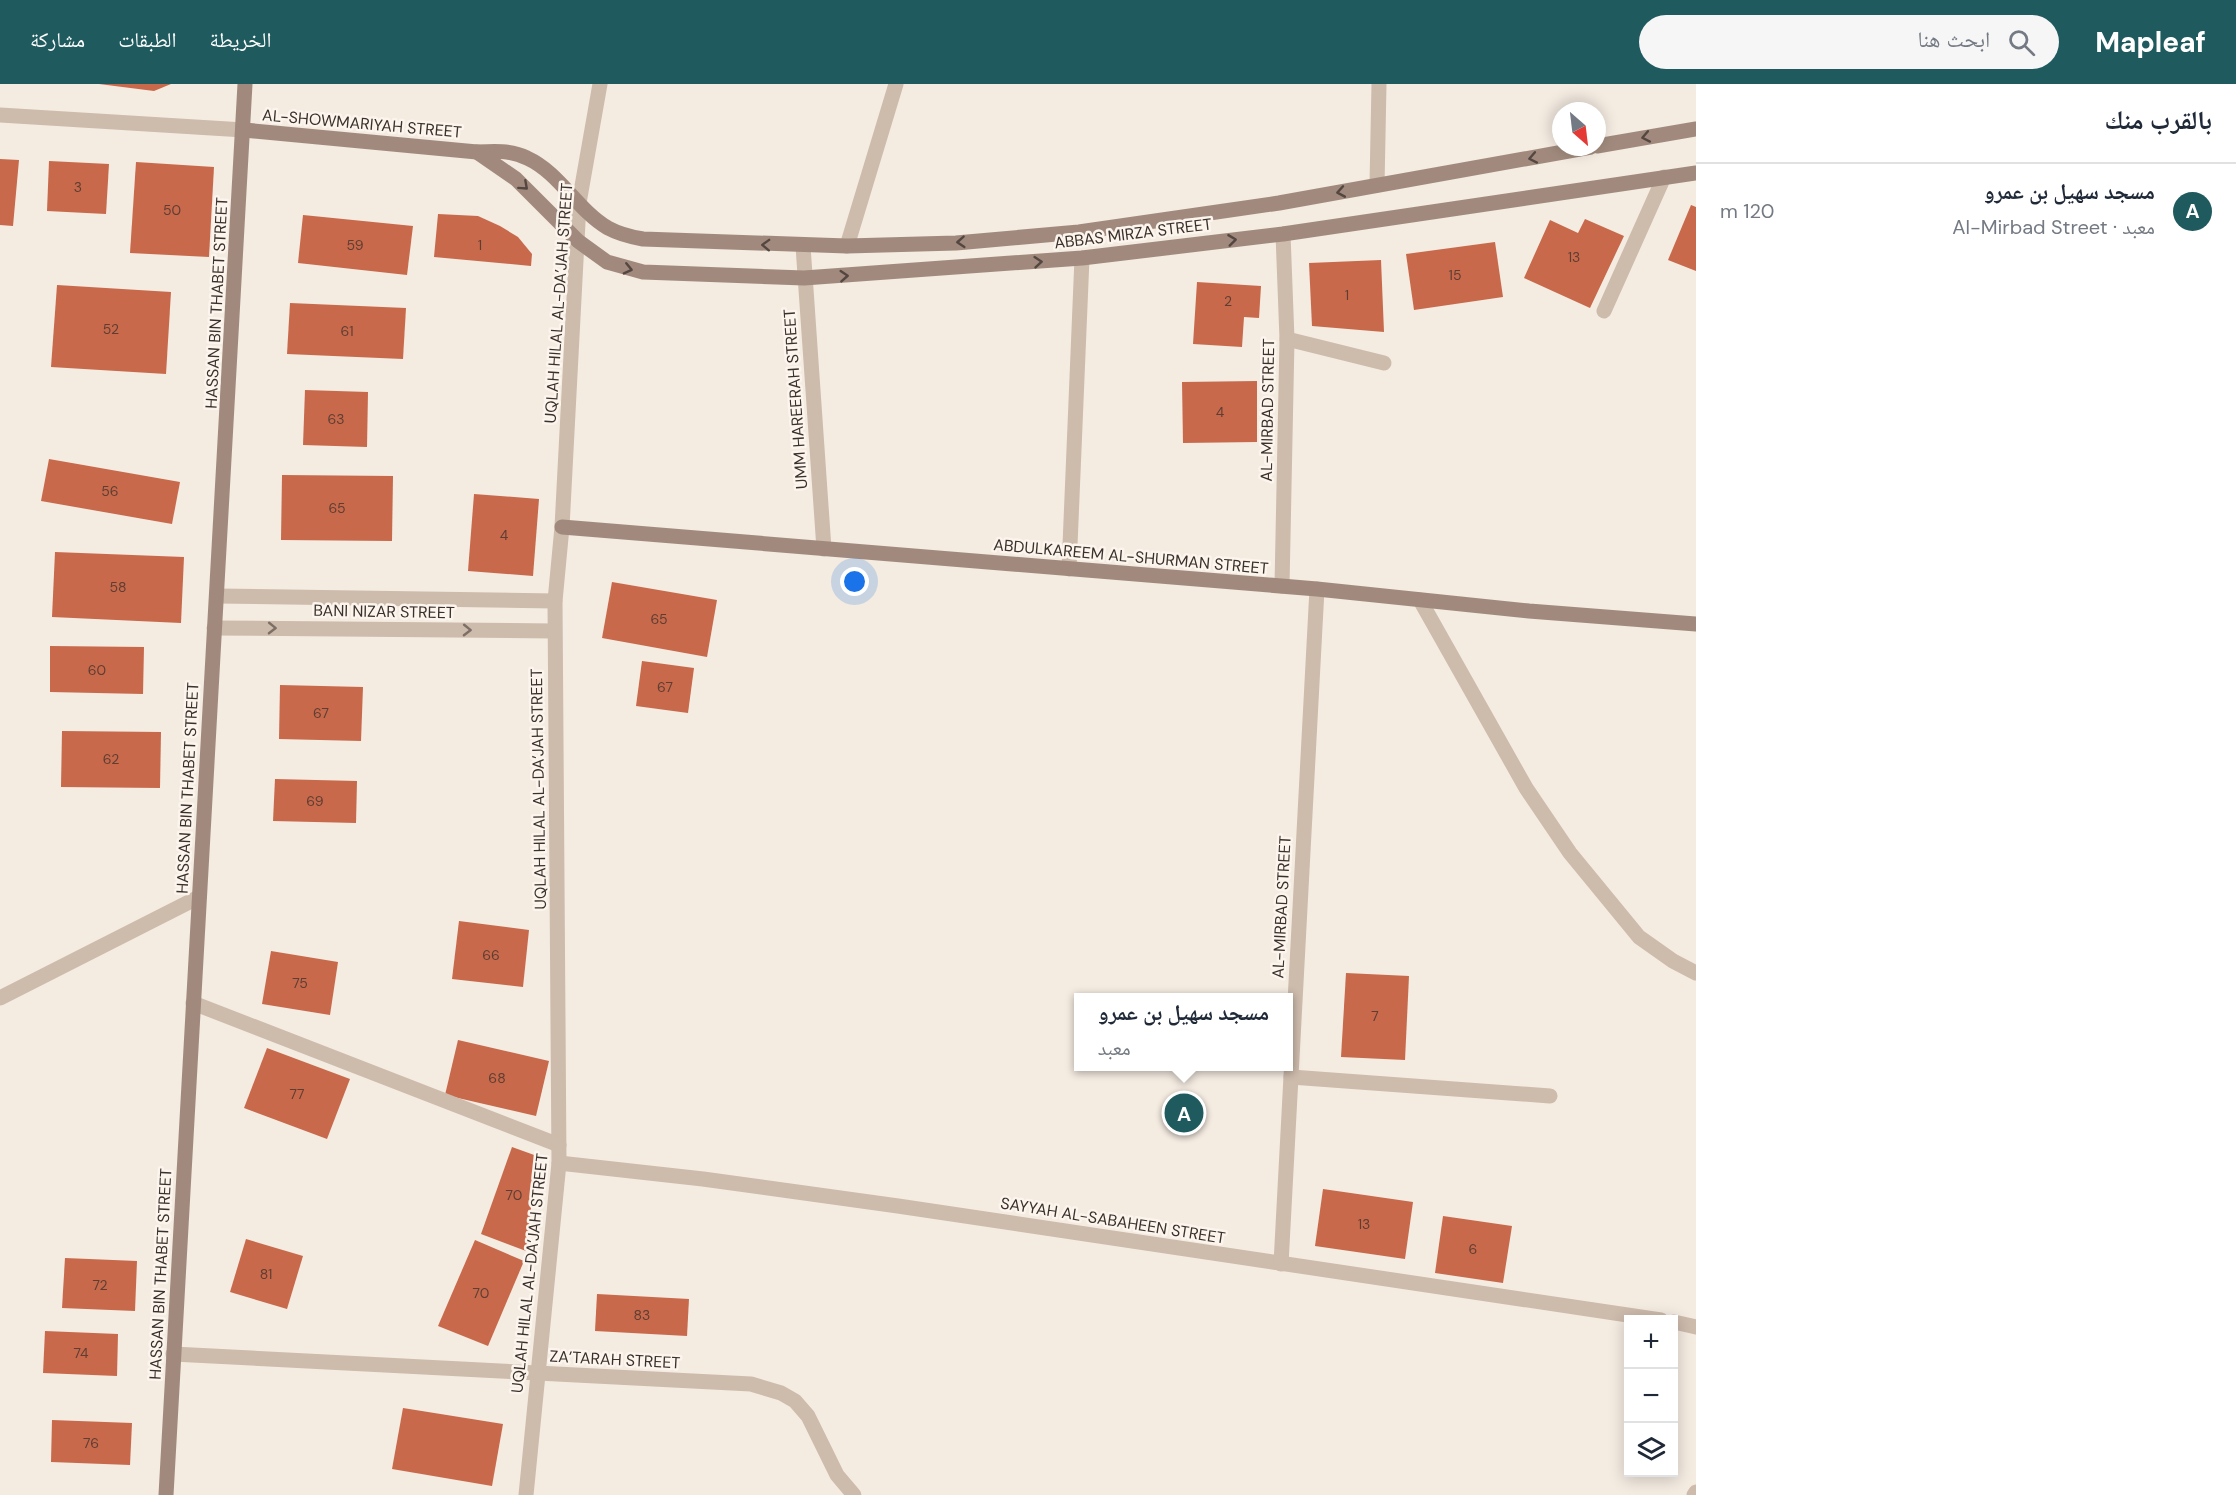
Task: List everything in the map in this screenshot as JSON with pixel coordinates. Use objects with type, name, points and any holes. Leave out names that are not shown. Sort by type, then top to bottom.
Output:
[{"type":"street","name":"HASSAN BIN THABET STREET","points":[[166,1495],[245,84]]},
{"type":"street","name":"UQLAH HILAL AL-DA’JAH STREET","points":[[526,1495],[559,1163],[555,601],[562,527],[579,203],[600,84]]},
{"type":"street","points":[[847,246],[896,84]]},
{"type":"street","points":[[1377,185],[1379,84]]},
{"type":"street","points":[[0,115],[244,130]]},
{"type":"street","points":[[1606,144],[1696,129]]},
{"type":"street","name":"AL-SHOWMARIYAH STREET","points":[[244,130],[477,152],[502,150],[527,158],[548,172],[579,203]]},
{"type":"street","name":"AL-SHOWMARIYAH STREET","points":[[477,152],[516,179],[578,241]]},
{"type":"street","name":"ABBAS MIRZA STREET","points":[[579,203],[607,227],[643,239],[803,246],[956,243],[1079,231],[1279,203],[1552,154]]},
{"type":"street","name":"ABBAS MIRZA STREET","points":[[578,241],[607,262],[625,269],[694,275],[804,278],[1082,258],[1283,234],[1696,173]]},
{"type":"street","points":[[1604,311],[1664,177]]},
{"type":"street","points":[[1069,568],[1082,258],[1079,231]]},
{"type":"street","name":"AL-MIRBAD STREET","points":[[1282,586],[1287,339],[1283,234]]},
{"type":"street","name":"UMM HAREERAH STREET","points":[[803,246],[824,549]]},
{"type":"street","points":[[1287,339],[1384,363]]},
{"type":"street","name":"ABDULKAREEM AL-SHURMAN STREET","points":[[562,527],[1282,586],[1696,624]]},
{"type":"street","name":"AL-MIRBAD STREET","points":[[1293,1031],[1301,848],[1317,589]]},
{"type":"street","name":"BANI NIZAR STREET","points":[[216,596],[555,601]]},
{"type":"street","points":[[1420,600],[1526,788],[1570,853],[1639,937],[1673,961],[1696,973]]},
{"type":"street","name":"BANI NIZAR STREET","points":[[214,628],[554,631]]},
{"type":"street","points":[[0,998],[199,897]]},
{"type":"street","points":[[193,1003],[559,1145]]},
{"type":"street","name":"AL-MIRBAD STREET","points":[[1281,1264],[1291,1071]]},
{"type":"street","points":[[1291,1077],[1550,1096]]},
{"type":"street","name":"SAYYAH AL-SABAHEEN STREET","points":[[559,1163],[703,1179],[1627,1315]]},
{"type":"street","points":[[1678,1323],[1696,1327]]},
{"type":"street","name":"ZA’TARAH STREET","points":[[173,1354],[751,1384],[781,1393],[795,1401],[808,1416],[837,1475],[854,1495]]},
{"type":"building","points":[[99,84],[171,84],[154,91]]},
{"type":"building","points":[[0,159],[19,160],[13,226],[0,225]]},
{"type":"building","points":[[49,161],[109,164],[106,214],[47,211]]},
{"type":"building","points":[[136,162],[214,167],[209,257],[130,253]]},
{"type":"building","points":[[1691,205],[1696,207],[1696,271],[1668,260]]},
{"type":"building","points":[[438,214],[478,216],[500,226],[518,237],[532,254],[531,266],[434,257]]},
{"type":"building","points":[[303,215],[413,226],[407,275],[298,263]]},
{"type":"building","points":[[1585,219],[1624,236],[1590,308],[1524,278],[1550,220],[1578,233]]},
{"type":"building","points":[[1495,242],[1503,297],[1414,310],[1406,254]]},
{"type":"building","points":[[1381,260],[1384,332],[1312,326],[1309,263]]},
{"type":"building","points":[[1197,282],[1261,286],[1259,318],[1244,317],[1242,347],[1193,344]]},
{"type":"building","points":[[57,285],[171,292],[166,374],[51,367]]},
{"type":"building","points":[[290,303],[406,308],[403,359],[287,354]]},
{"type":"building","points":[[1257,381],[1257,442],[1183,443],[1182,382]]},
{"type":"building","points":[[305,390],[368,392],[367,447],[303,445]]},
{"type":"building","points":[[49,459],[180,482],[172,524],[41,501]]},
{"type":"building","points":[[282,475],[393,476],[392,541],[281,540]]},
{"type":"building","points":[[474,494],[539,499],[533,576],[468,571]]},
{"type":"building","points":[[55,552],[184,557],[181,623],[52,617]]},
{"type":"building","points":[[612,582],[717,600],[707,657],[602,638]]},
{"type":"building","points":[[50,646],[144,647],[143,694],[50,692]]},
{"type":"building","points":[[642,661],[694,668],[688,713],[636,706]]},
{"type":"building","points":[[280,685],[363,687],[361,741],[279,739]]},
{"type":"building","points":[[62,731],[161,732],[160,788],[61,787]]},
{"type":"building","points":[[275,779],[357,781],[356,823],[273,821]]},
{"type":"building","points":[[459,921],[529,930],[523,987],[452,979]]},
{"type":"building","points":[[271,951],[338,962],[330,1015],[262,1004]]},
{"type":"building","points":[[1346,973],[1409,976],[1405,1060],[1341,1057]]},
{"type":"building","points":[[458,1040],[549,1061],[536,1116],[445,1095]]},
{"type":"building","points":[[267,1048],[350,1079],[327,1139],[244,1108]]},
{"type":"building","points":[[512,1147],[537,1156],[526,1251],[481,1234]]},
{"type":"building","points":[[1323,1189],[1413,1202],[1405,1259],[1315,1246]]},
{"type":"building","points":[[1443,1216],[1512,1226],[1503,1283],[1435,1273]]},
{"type":"building","points":[[246,1239],[303,1256],[287,1309],[230,1292]]},
{"type":"building","points":[[475,1240],[524,1261],[488,1346],[438,1326]]},
{"type":"building","points":[[65,1258],[137,1261],[135,1311],[62,1308]]},
{"type":"building","points":[[597,1294],[689,1299],[687,1336],[595,1331]]},
{"type":"building","points":[[45,1331],[118,1334],[117,1376],[43,1373]]},
{"type":"building","points":[[403,1408],[503,1424],[492,1486],[392,1469]]},
{"type":"building","points":[[52,1420],[132,1423],[130,1465],[51,1462]]},
{"type":"place","name":"مسجد سهيل بن عمرو","points":[[1184,1113]]}]
